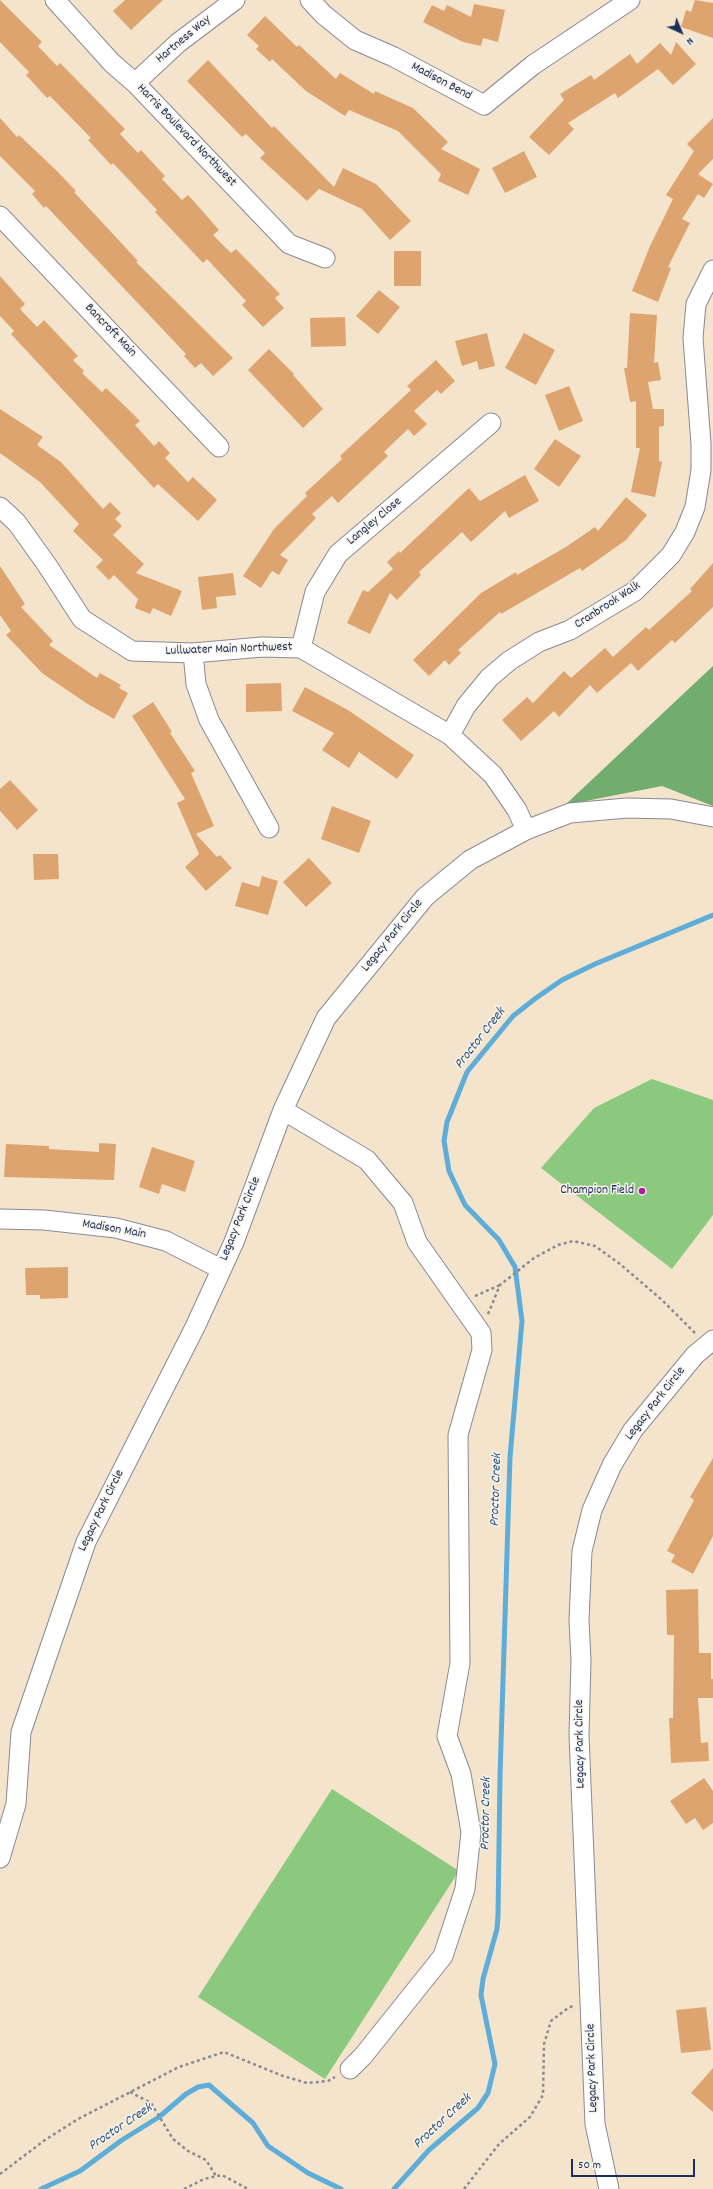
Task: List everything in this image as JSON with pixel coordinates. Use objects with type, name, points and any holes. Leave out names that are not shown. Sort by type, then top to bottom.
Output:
[{"type":"street","name":"Harris Boulevard Northwest","points":[[55,0],[112,63],[135,83],[289,244],[325,258]]},
{"type":"street","name":"Hartness Way","points":[[135,83],[178,43],[235,0]]},
{"type":"street","name":"Madison Bend","points":[[310,0],[324,15],[355,40],[394,57],[484,105],[532,65],[630,0]]},
{"type":"street","name":"Bancroft Main","points":[[0,216],[219,447]]},
{"type":"street","name":"Cranbrook Walk","points":[[450,735],[466,706],[489,678],[509,661],[539,642],[570,630],[635,591],[671,555],[685,532],[695,506],[701,470],[701,444],[693,338],[696,304],[713,270]]},
{"type":"street","name":"Langley Close","points":[[301,648],[315,592],[338,554],[492,423]]},
{"type":"street","name":"Lullwater Main Northwest","points":[[0,507],[17,523],[43,559],[82,619],[132,651],[193,653],[262,646],[301,648],[450,735],[492,775],[516,810],[526,830]]},
{"type":"street","points":[[193,653],[196,684],[209,720],[269,828]]},
{"type":"street","name":"Legacy Park Circle","points":[[0,1858],[16,1804],[21,1732],[86,1542],[195,1327],[221,1269],[283,1110],[326,1018],[425,897],[470,860],[526,830],[570,813],[627,808],[671,809],[713,817]]},
{"type":"street","points":[[283,1110],[367,1160],[403,1203],[417,1242],[481,1333],[482,1350],[458,1435],[460,1663],[447,1736],[461,1774],[471,1832],[465,1889],[443,1956],[368,2050],[350,2069]]},
{"type":"street","name":"Madison Main","points":[[0,1219],[44,1220],[116,1228],[166,1241],[221,1269]]},
{"type":"street","name":"Legacy Park Circle","points":[[609,2189],[595,2124],[579,1735],[581,1660],[579,1621],[582,1551],[592,1510],[612,1465],[633,1430],[695,1355],[713,1340]]},
{"type":"path","points":[[461,1303],[500,1285],[525,1264],[558,1245],[573,1241],[596,1246],[639,1279],[695,1333]]},
{"type":"path","points":[[481,1333],[500,1285]]},
{"type":"path","points":[[464,2189],[499,2144],[530,2118],[543,2095],[544,2044],[551,2021],[568,2008],[591,2003]]},
{"type":"path","points":[[0,2174],[45,2140],[78,2119],[179,2067],[224,2052],[283,2076],[307,2083],[328,2081],[350,2069]]},
{"type":"path","points":[[130,2092],[151,2103],[173,2139],[188,2150],[206,2160],[216,2176]]},
{"type":"path","points":[[184,2189],[204,2179],[222,2175],[248,2189]]},
{"type":"green space","points":[[713,666],[713,806],[662,786],[565,805]]},
{"type":"green space","name":"Champion Field","points":[[652,1079],[713,1100],[713,1215],[672,1269],[541,1168],[594,1108]]},
{"type":"green space","points":[[332,1789],[459,1871],[325,2079],[198,1997]]},
{"type":"building","points":[[0,0],[42,42],[38,46],[57,66],[60,63],[125,129],[120,134],[138,153],[141,150],[165,176],[162,179],[182,200],[188,195],[199,207],[219,230],[213,235],[231,253],[236,249],[280,294],[275,298],[284,308],[263,327],[242,305],[246,301],[207,259],[203,263],[155,212],[157,210],[113,163],[111,165],[88,140],[91,138],[50,96],[47,98],[26,75],[29,72],[0,42]]},
{"type":"building","points":[[125,0],[163,0],[131,30],[113,11]]},
{"type":"building","points":[[695,0],[713,3],[713,38],[681,27],[686,10],[691,12]]},
{"type":"building","points":[[474,4],[505,10],[498,42],[483,38],[481,46],[463,42],[423,22],[432,5],[444,11],[447,5],[471,17]]},
{"type":"building","points":[[265,16],[297,47],[299,45],[336,79],[340,73],[374,94],[375,91],[413,108],[448,142],[441,149],[480,169],[468,195],[438,181],[441,174],[398,131],[349,110],[345,116],[306,91],[272,59],[270,62],[256,49],[259,46],[247,35]]},
{"type":"building","points":[[676,42],[696,64],[673,85],[658,69],[618,98],[615,93],[568,123],[574,129],[549,155],[529,137],[564,100],[560,94],[591,75],[594,80],[630,54],[637,64],[660,43],[671,55]]},
{"type":"building","points":[[208,60],[272,128],[274,126],[334,187],[343,168],[376,184],[411,221],[390,240],[362,209],[319,189],[307,201],[260,158],[265,153],[246,134],[242,137],[187,81]]},
{"type":"building","points":[[0,118],[17,137],[19,135],[57,171],[76,191],[74,192],[138,261],[136,262],[233,358],[213,376],[201,363],[195,368],[184,356],[186,354],[46,206],[44,208],[32,194],[35,191],[0,156]]},
{"type":"building","points":[[713,118],[713,159],[698,174],[713,184],[704,198],[698,194],[682,219],[690,223],[668,267],[671,268],[658,302],[632,291],[650,246],[673,199],[666,195],[694,151],[687,144]]},
{"type":"building","points":[[524,151],[537,177],[505,193],[492,168]]},
{"type":"building","points":[[394,251],[421,251],[421,286],[394,286]]},
{"type":"building","points":[[0,276],[25,304],[20,309],[37,327],[44,320],[78,356],[73,360],[84,371],[82,373],[102,392],[106,388],[140,421],[135,425],[154,446],[159,441],[170,453],[165,458],[188,482],[193,477],[217,500],[198,521],[158,484],[154,488],[11,334],[14,331],[0,316]]},
{"type":"building","points":[[379,290],[400,307],[378,334],[356,316]]},
{"type":"building","points":[[630,313],[657,315],[654,363],[658,362],[661,380],[648,382],[653,409],[664,409],[664,426],[659,427],[659,461],[662,462],[655,497],[631,492],[640,448],[636,448],[636,401],[630,402],[624,368],[627,368]]},
{"type":"building","points":[[345,317],[346,346],[311,347],[310,318]]},
{"type":"building","points":[[487,333],[495,366],[479,370],[477,361],[462,366],[455,341]]},
{"type":"building","points":[[524,333],[555,350],[536,385],[505,368]]},
{"type":"building","points":[[269,349],[294,374],[293,375],[323,409],[303,428],[248,370]]},
{"type":"building","points":[[436,360],[455,381],[441,394],[437,390],[414,411],[427,424],[414,436],[408,429],[384,452],[388,456],[338,503],[332,496],[312,514],[316,518],[280,555],[288,560],[279,575],[272,571],[261,588],[243,576],[274,529],[307,496],[305,493],[342,459],[340,456],[411,390],[407,386]]},
{"type":"building","points":[[569,386],[583,421],[559,431],[545,395]]},
{"type":"building","points":[[0,409],[43,437],[37,445],[61,462],[103,509],[110,502],[121,513],[115,519],[122,526],[113,535],[144,564],[136,573],[182,591],[171,616],[153,608],[150,614],[135,608],[138,599],[114,575],[109,580],[96,567],[103,560],[73,531],[79,524],[40,482],[0,453]]},
{"type":"building","points":[[555,439],[581,456],[559,487],[534,469]]},
{"type":"building","points":[[525,475],[539,501],[509,518],[505,511],[471,542],[462,532],[419,572],[421,575],[397,600],[390,593],[370,634],[347,623],[363,590],[368,592],[393,569],[387,562],[399,551],[400,553],[469,488],[480,501]]},
{"type":"building","points":[[626,497],[647,515],[626,540],[582,571],[580,568],[501,614],[500,612],[458,650],[461,653],[449,665],[445,660],[429,676],[413,660],[481,593],[516,572],[517,575],[566,547],[595,527],[598,531]]},
{"type":"building","points":[[713,563],[713,607],[675,643],[672,640],[638,671],[631,663],[597,693],[590,685],[559,717],[554,711],[521,741],[502,720],[527,697],[533,703],[564,671],[571,678],[605,648],[613,657],[646,627],[649,630],[692,591],[690,589]]},
{"type":"building","points":[[0,566],[25,604],[21,607],[53,641],[49,645],[97,678],[100,673],[121,685],[119,688],[128,693],[114,719],[86,703],[42,673],[6,635],[11,631],[0,615]]},
{"type":"building","points":[[233,573],[236,595],[216,597],[217,608],[202,610],[198,577]]},
{"type":"building","points":[[281,683],[282,711],[246,712],[246,684]]},
{"type":"building","points":[[305,687],[348,710],[414,755],[397,779],[359,752],[349,768],[322,750],[334,733],[292,711]]},
{"type":"building","points":[[153,702],[172,732],[170,733],[195,771],[191,773],[214,826],[196,834],[217,857],[220,855],[232,868],[206,891],[185,867],[199,854],[177,803],[185,799],[132,716]]},
{"type":"building","points":[[10,780],[38,810],[17,830],[0,811],[0,789]]},
{"type":"building","points":[[332,806],[371,821],[359,853],[321,839]]},
{"type":"building","points":[[33,854],[58,854],[59,879],[34,880]]},
{"type":"building","points":[[309,858],[332,883],[306,907],[283,882]]},
{"type":"building","points":[[262,876],[278,881],[268,915],[235,906],[242,882],[259,887]]},
{"type":"building","points":[[99,1143],[116,1144],[114,1180],[4,1177],[6,1144],[49,1146],[49,1149],[99,1152]]},
{"type":"building","points":[[152,1147],[195,1161],[185,1192],[162,1184],[159,1194],[139,1187]]},
{"type":"building","points":[[68,1267],[68,1298],[40,1299],[40,1295],[26,1295],[25,1268]]},
{"type":"building","points":[[713,1458],[713,1536],[693,1574],[671,1562],[675,1555],[667,1551],[694,1500],[690,1497]]},
{"type":"building","points":[[698,1589],[699,1653],[711,1653],[711,1679],[713,1679],[713,1698],[698,1698],[701,1743],[708,1742],[709,1761],[671,1763],[669,1718],[673,1718],[674,1635],[667,1635],[666,1590]]},
{"type":"building","points":[[704,1778],[713,1791],[713,1823],[703,1830],[695,1818],[686,1824],[670,1801]]},
{"type":"building","points":[[706,2007],[711,2050],[681,2053],[676,2010]]},
{"type":"building","points":[[713,2068],[713,2112],[691,2093]]},
{"type":"waterway","name":"Proctor Creek","points":[[394,2189],[429,2150],[478,2108],[488,2093],[495,2064],[481,1995],[483,1979],[497,1929],[498,1916],[500,1776],[510,1457],[522,1321],[515,1267],[499,1240],[465,1205],[449,1171],[444,1141],[447,1122],[467,1072],[513,1016],[536,998],[562,980],[595,964],[713,915]]},
{"type":"waterway","name":"Proctor Creek","points":[[41,2189],[80,2171],[122,2140],[159,2117],[186,2094],[198,2087],[209,2085],[253,2123],[268,2146],[308,2173],[341,2189]]},
{"type":"place","name":"Champion Field","points":[[642,1191]]}]
